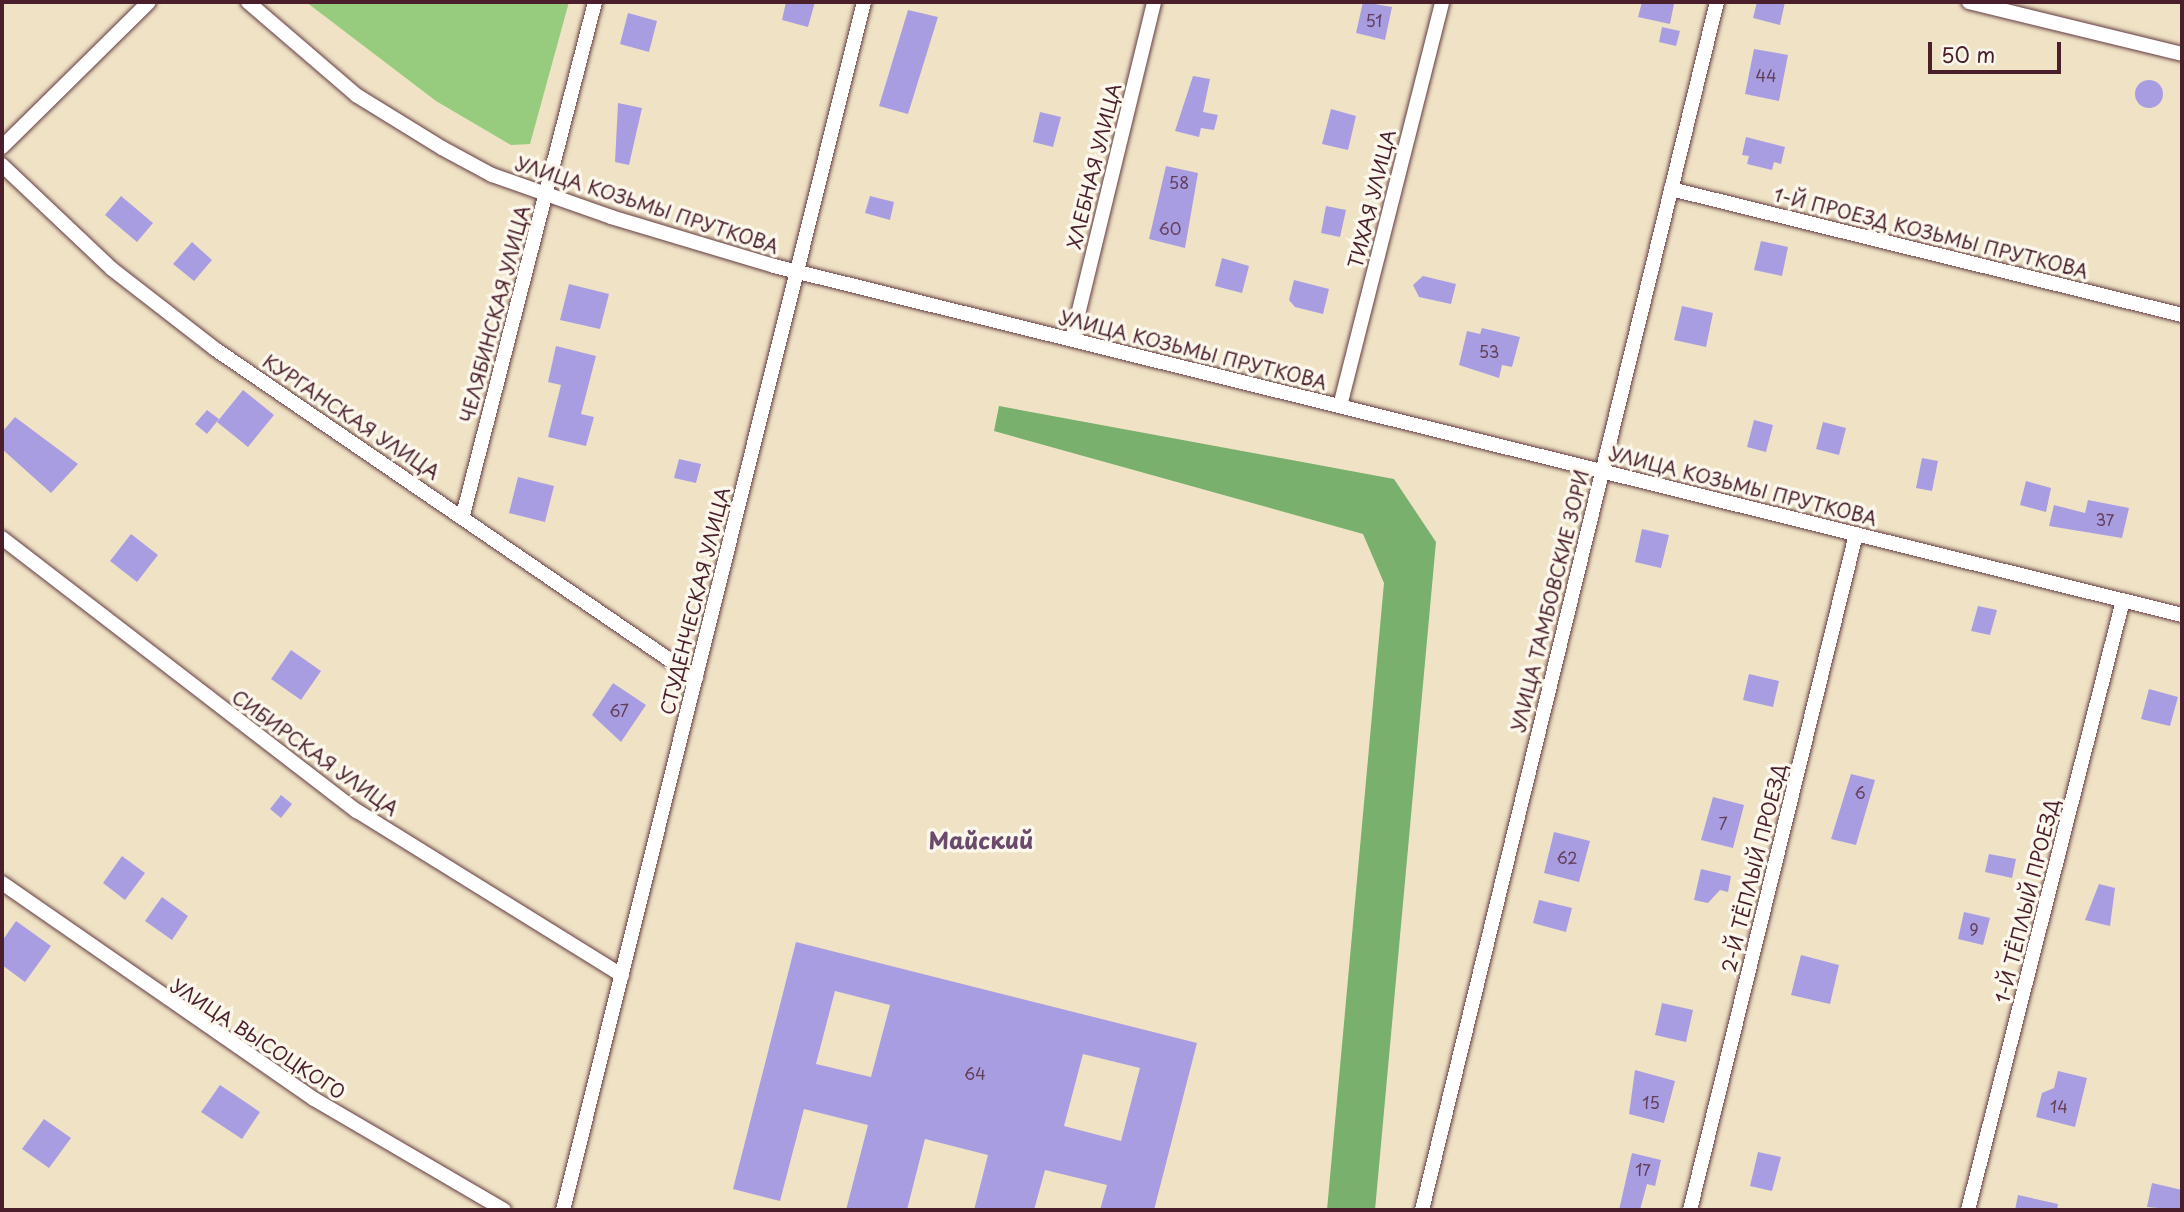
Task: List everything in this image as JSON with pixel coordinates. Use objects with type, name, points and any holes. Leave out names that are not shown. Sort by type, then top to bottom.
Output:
[{"type":"street","points":[[2,147],[149,2]]},
{"type":"street","name":"УЛИЦА КОЗЬМЫ ПРУТКОВА","points":[[248,2],[356,95],[492,175],[547,195],[797,271],[2182,615]]},
{"type":"street","name":"ЧЕЛЯБИНСКАЯ УЛИЦА","points":[[463,514],[595,2]]},
{"type":"street","name":"СТУДЕНЧЕСКАЯ УЛИЦА","points":[[564,1210],[864,2]]},
{"type":"street","name":"ХЛЕБНАЯ УЛИЦА","points":[[1072,340],[1154,2]]},
{"type":"street","name":"ТИХАЯ УЛИЦА","points":[[1340,406],[1442,2]]},
{"type":"street","name":"УЛИЦА ТАМБОВСКИЕ ЗОРИ","points":[[1422,1210],[1717,2]]},
{"type":"street","points":[[1969,2],[2182,54]]},
{"type":"street","name":"КУРГАНСКАЯ УЛИЦА","points":[[2,166],[112,269],[215,349],[463,514],[696,678]]},
{"type":"street","name":"1-Й ПРОЕЗД КОЗЬМЫ ПРУТКОВА","points":[[1671,189],[2182,315]]},
{"type":"street","name":"2-Й ТЁПЛЫЙ ПРОЕЗД","points":[[1690,1210],[1856,534]]},
{"type":"street","name":"СИБИРСКАЯ УЛИЦА","points":[[2,538],[357,811],[622,975]]},
{"type":"street","name":"1-Й ТЁПЛЫЙ ПРОЕЗД","points":[[1968,1210],[2123,600]]},
{"type":"street","name":"УЛИЦА ВЫСОЦКОГО","points":[[2,883],[314,1099],[505,1210]]},
{"type":"green space","points":[[306,2],[569,2],[530,144],[511,145],[436,101]]},
{"type":"green space","points":[[999,406],[1394,479],[1436,542],[1375,1210],[1327,1210],[1384,583],[1363,534],[994,431]]},
{"type":"building","points":[[786,2],[815,2],[808,27],[782,20]]},
{"type":"building","points":[[1363,2],[1392,7],[1385,40],[1356,33]]},
{"type":"building","points":[[1642,2],[1674,4],[1670,24],[1638,17]]},
{"type":"building","points":[[1757,2],[1785,2],[1780,25],[1753,18]]},
{"type":"building","points":[[908,10],[938,17],[908,114],[879,106]]},
{"type":"building","points":[[628,13],[657,21],[649,52],[620,44]]},
{"type":"building","points":[[1662,27],[1680,31],[1676,46],[1659,42]]},
{"type":"building","points":[[1754,49],[1788,55],[1779,101],[1745,94]]},
{"type":"building","points":[[1193,76],[1210,79],[1203,112],[1218,115],[1214,130],[1201,128],[1199,137],[1175,131]]},
{"type":"building","points":[[2149,80],[2159,84],[2163,94],[2159,104],[2149,108],[2139,104],[2135,94],[2139,84]]},
{"type":"building","points":[[618,103],[642,108],[629,165],[615,162]]},
{"type":"building","points":[[1331,109],[1356,116],[1348,150],[1322,144]]},
{"type":"building","points":[[1040,112],[1061,117],[1053,147],[1033,142]]},
{"type":"building","points":[[1746,137],[1785,147],[1781,164],[1774,162],[1772,170],[1747,164],[1749,156],[1742,155]]},
{"type":"building","points":[[1166,166],[1198,173],[1185,248],[1149,239]]},
{"type":"building","points":[[121,196],[153,223],[137,242],[105,215]]},
{"type":"building","points":[[870,196],[894,202],[890,220],[865,213]]},
{"type":"building","points":[[1326,206],[1346,210],[1340,237],[1321,233]]},
{"type":"building","points":[[1761,241],[1788,247],[1782,276],[1754,270]]},
{"type":"building","points":[[192,242],[212,260],[194,281],[173,264]]},
{"type":"building","points":[[1222,258],[1249,266],[1242,293],[1215,286]]},
{"type":"building","points":[[1423,276],[1456,284],[1451,304],[1419,297],[1413,285]]},
{"type":"building","points":[[1294,280],[1329,289],[1323,314],[1295,307],[1289,300]]},
{"type":"building","points":[[569,284],[609,294],[600,329],[560,320]]},
{"type":"building","points":[[1682,306],[1713,313],[1706,347],[1674,340]]},
{"type":"building","points":[[1482,328],[1520,337],[1512,367],[1502,365],[1499,378],[1459,365],[1467,331],[1480,334]]},
{"type":"building","points":[[556,346],[596,356],[581,414],[594,417],[586,446],[548,437],[561,385],[548,382]]},
{"type":"building","points":[[243,390],[274,415],[248,447],[217,422]]},
{"type":"building","points":[[207,410],[219,419],[207,434],[195,424]]},
{"type":"building","points":[[15,417],[78,464],[51,493],[2,449],[2,432]]},
{"type":"building","points":[[1754,420],[1773,425],[1766,452],[1747,447]]},
{"type":"building","points":[[1823,422],[1846,428],[1839,455],[1816,449]]},
{"type":"building","points":[[1922,458],[1938,461],[1932,491],[1916,488]]},
{"type":"building","points":[[679,459],[701,464],[696,483],[674,478]]},
{"type":"building","points":[[518,477],[554,486],[545,522],[509,513]]},
{"type":"building","points":[[2026,481],[2051,488],[2046,512],[2020,505]]},
{"type":"building","points":[[2088,500],[2129,508],[2122,538],[2049,526],[2054,505],[2085,513]]},
{"type":"building","points":[[1642,529],[1669,535],[1661,568],[1635,562]]},
{"type":"building","points":[[131,534],[158,555],[137,582],[110,561]]},
{"type":"building","points":[[1978,606],[1997,610],[1990,635],[1971,631]]},
{"type":"building","points":[[291,650],[321,671],[301,700],[271,679]]},
{"type":"building","points":[[1749,674],[1779,681],[1773,707],[1743,700]]},
{"type":"building","points":[[613,683],[646,705],[621,742],[592,715]]},
{"type":"building","points":[[2149,689],[2178,697],[2170,726],[2141,719]]},
{"type":"building","points":[[1851,774],[1875,780],[1856,845],[1831,839]]},
{"type":"building","points":[[281,795],[292,804],[281,818],[270,809]]},
{"type":"building","points":[[1713,797],[1744,805],[1733,848],[1701,840]]},
{"type":"building","points":[[1554,832],[1590,841],[1579,882],[1544,873]]},
{"type":"building","points":[[1989,854],[2016,859],[2012,878],[1985,872]]},
{"type":"building","points":[[122,856],[145,873],[125,900],[103,883]]},
{"type":"building","points":[[1701,869],[1731,876],[1728,892],[1720,890],[1708,903],[1694,900]]},
{"type":"building","points":[[2099,884],[2115,888],[2110,926],[2085,920]]},
{"type":"building","points":[[162,897],[188,916],[172,940],[145,921]]},
{"type":"building","points":[[1539,900],[1572,908],[1566,932],[1533,923]]},
{"type":"building","points":[[1964,912],[1990,918],[1983,945],[1958,939]]},
{"type":"building","points":[[16,921],[51,946],[25,982],[2,965],[2,941]]},
{"type":"building","points":[[796,942],[1197,1043],[1154,1210],[1100,1210],[1107,1185],[1045,1170],[1034,1210],[974,1210],[988,1155],[925,1139],[907,1210],[846,1210],[868,1125],[804,1109],[780,1201],[733,1189]],"holes":[[[835,991],[890,1005],[871,1077],[816,1064]],[[1083,1054],[1140,1068],[1121,1141],[1064,1126]]]},
{"type":"building","points":[[1801,955],[1839,965],[1830,1004],[1791,995]]},
{"type":"building","points":[[1662,1003],[1693,1010],[1686,1042],[1655,1035]]},
{"type":"building","points":[[1635,1070],[1675,1081],[1664,1123],[1629,1114]]},
{"type":"building","points":[[2058,1071],[2087,1078],[2075,1127],[2036,1117],[2042,1093],[2054,1088]]},
{"type":"building","points":[[220,1085],[260,1112],[242,1139],[201,1112]]},
{"type":"building","points":[[44,1119],[71,1138],[49,1168],[22,1149]]},
{"type":"building","points":[[1758,1152],[1781,1157],[1772,1191],[1750,1186]]},
{"type":"building","points":[[1632,1153],[1661,1160],[1655,1186],[1647,1184],[1640,1210],[1619,1210]]},
{"type":"building","points":[[2152,1183],[2182,1190],[2180,1210],[2147,1207]]},
{"type":"building","points":[[2018,1195],[2058,1204],[2057,1210],[2015,1210]]},
{"type":"district","name":"Майский","points":[[981,840]]}]
